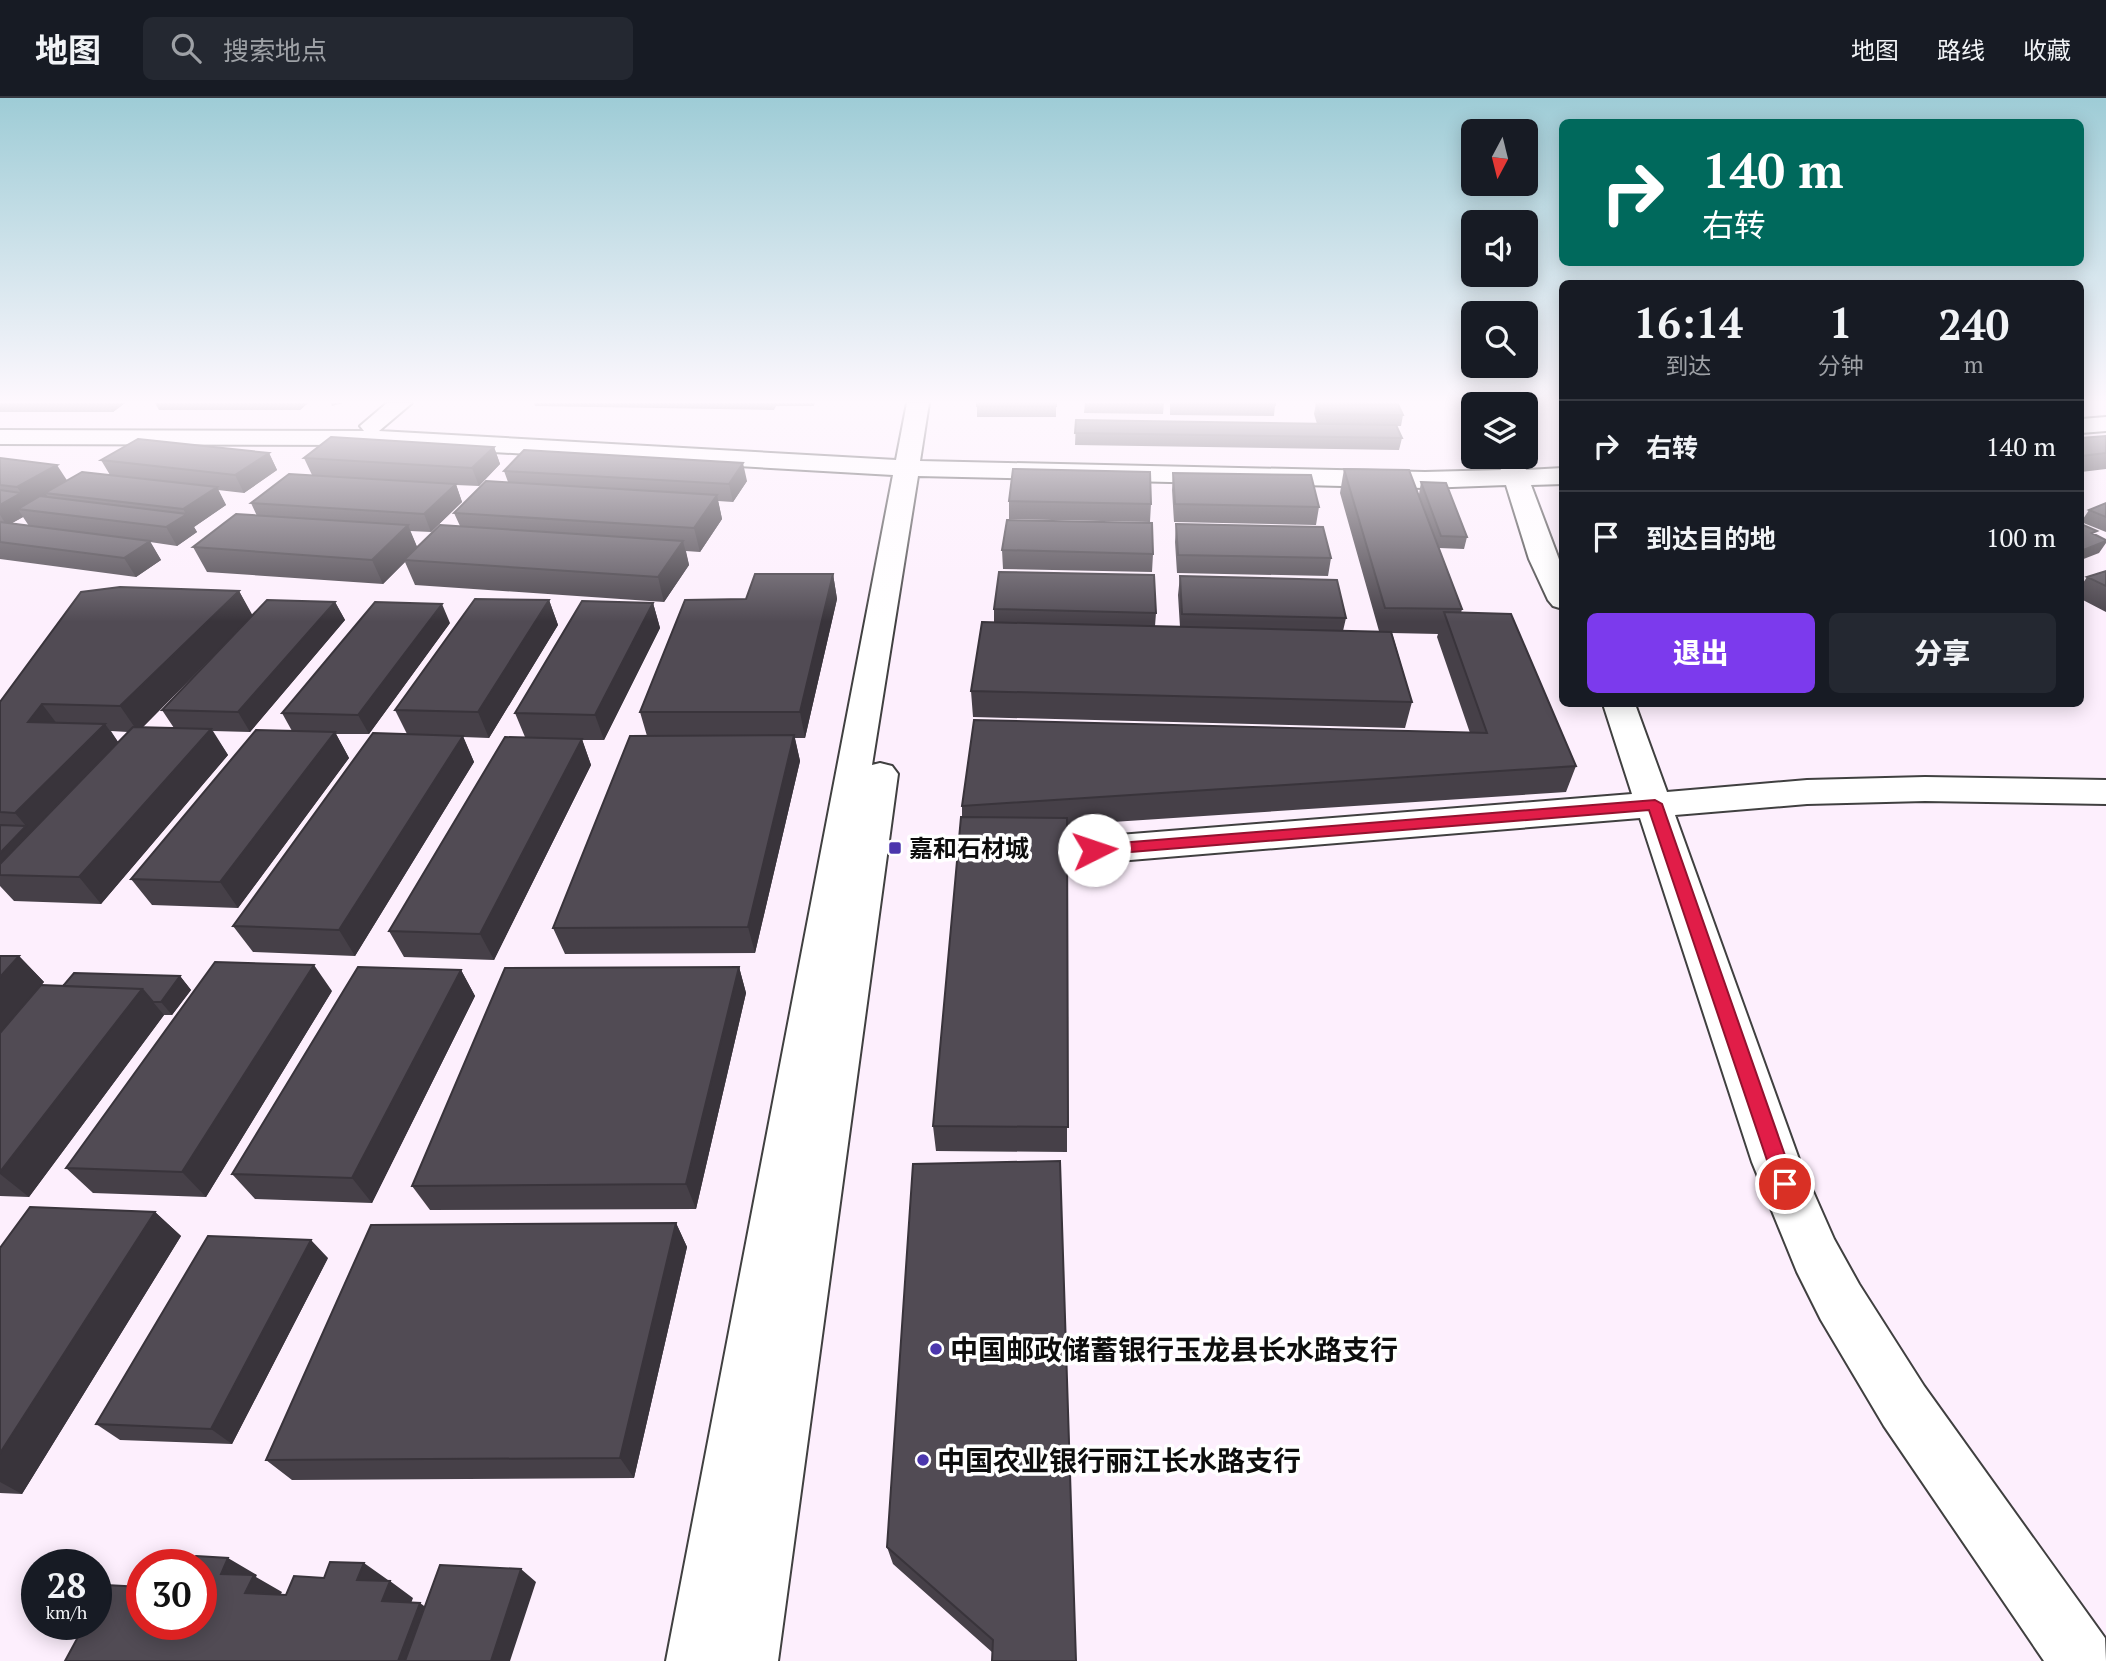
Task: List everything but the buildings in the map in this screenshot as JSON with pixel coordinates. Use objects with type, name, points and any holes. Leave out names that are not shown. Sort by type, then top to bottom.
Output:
[{"type":"street","points":[[698,1661],[915,476]]},
{"type":"street","points":[[746,1661],[915,476]]},
{"type":"street","points":[[1297,476],[1387,479],[1417,476]]},
{"type":"street","points":[[1516,476],[1543,559],[1559,592]]},
{"type":"street","points":[[1620,707],[1776,1162],[1815,1255],[1840,1302],[1905,1406],[2082,1661]]},
{"type":"street","points":[[1094,850],[1655,804],[1866,790],[2106,792]]},
{"type":"place","name":"嘉和石材城","points":[[895,848]]},
{"type":"place","name":"中国邮政储蓄银行玉龙县长水路支行","points":[[936,1349]]},
{"type":"place","name":"中国农业银行丽江长水路支行","points":[[923,1460]]},
{"type":"route","points":[[1094,850],[1655,804],[1785,1184]]}]
